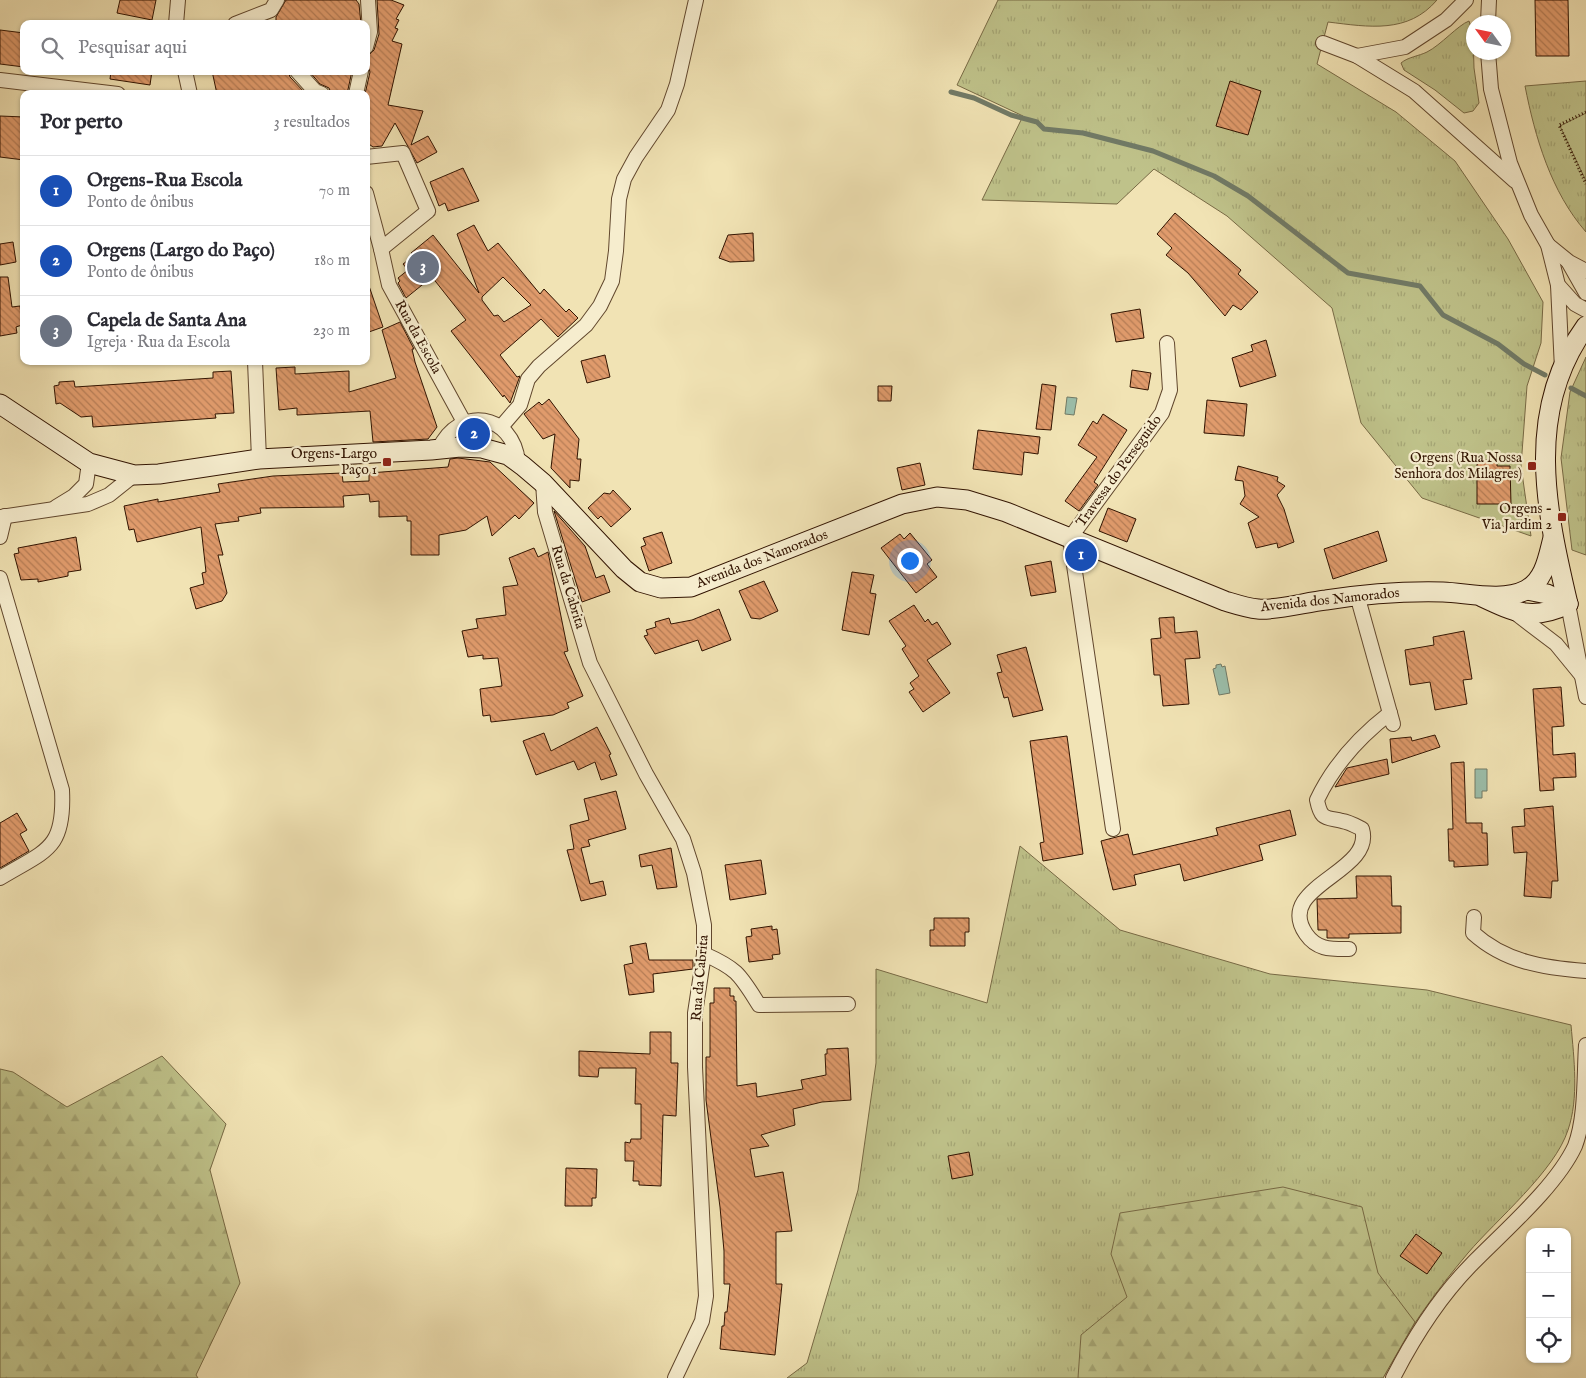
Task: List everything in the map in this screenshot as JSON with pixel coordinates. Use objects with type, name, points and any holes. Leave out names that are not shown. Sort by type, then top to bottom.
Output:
[{"type":"street","points":[[176,20],[178,0]]},
{"type":"street","points":[[268,18],[277,0]]},
{"type":"street","points":[[367,20],[368,0]]},
{"type":"street","points":[[501,427],[520,405],[528,378],[586,325],[600,306],[612,281],[619,199],[624,179],[636,157],[668,110],[677,84],[696,0]]},
{"type":"street","points":[[1357,56],[1405,47],[1446,20],[1466,0]]},
{"type":"street","points":[[1488,15],[1489,0]]},
{"type":"street","points":[[1323,43],[1357,56],[1414,91],[1519,184]]},
{"type":"street","points":[[1489,60],[1492,89],[1510,163],[1531,215],[1548,245],[1558,285],[1562,369]]},
{"type":"street","points":[[186,75],[189,90]]},
{"type":"street","points":[[301,75],[314,90]]},
{"type":"street","points":[[357,90],[360,75]]},
{"type":"street","points":[[0,80],[84,90]]},
{"type":"street","points":[[370,157],[403,153],[428,211],[381,249]]},
{"type":"street","name":"Rua da Escola","points":[[370,216],[381,249],[389,285],[464,422]]},
{"type":"street","points":[[1548,245],[1569,262],[1586,271]]},
{"type":"street","points":[[1569,262],[1586,293]]},
{"type":"street","points":[[1558,285],[1575,304],[1586,310]]},
{"type":"street","points":[[1586,326],[1576,339],[1562,369],[1550,412],[1545,453],[1546,496],[1552,538],[1568,604],[1586,697]]},
{"type":"street","name":"Travessa do Perseguido","points":[[1070,538],[1162,413],[1170,390],[1167,343]]},
{"type":"street","points":[[255,365],[259,459]]},
{"type":"street","name":"Avenida dos Namorados","points":[[0,404],[89,463],[134,475],[159,474],[259,459],[460,447],[482,448],[508,455],[543,484],[624,570],[640,582],[660,588],[692,587],[902,504],[938,497],[967,500],[1006,512],[1224,601],[1259,609],[1357,595],[1402,592],[1446,592],[1480,596]]},
{"type":"street","points":[[439,449],[444,438],[453,428],[464,422],[477,420],[501,427],[510,436],[516,447],[518,462]]},
{"type":"street","points":[[49,511],[74,496],[86,484],[89,463]]},
{"type":"street","points":[[0,537],[2,516],[49,511],[95,501],[109,494],[134,475]]},
{"type":"street","name":"Rua da Cabrita","points":[[543,484],[545,512],[590,663],[646,774],[683,838],[694,873],[704,925],[704,954],[695,1012],[695,1067],[706,1296],[702,1321],[675,1378]]},
{"type":"street","points":[[1070,538],[1113,829]]},
{"type":"street","points":[[1480,596],[1517,594],[1527,590],[1538,580],[1545,567],[1552,538]]},
{"type":"street","points":[[0,578],[62,790],[63,811],[60,832],[51,847],[0,878]]},
{"type":"street","points":[[1527,590],[1546,594],[1568,604]]},
{"type":"street","points":[[1349,949],[1326,949],[1314,944],[1301,927],[1300,916],[1303,902],[1312,890],[1351,859],[1362,848],[1365,838],[1362,829],[1342,821],[1328,820],[1319,812],[1317,800],[1323,786],[1344,756],[1362,735],[1392,719],[1357,595]]},
{"type":"street","points":[[1480,596],[1513,612],[1556,644],[1583,678]]},
{"type":"street","points":[[1513,612],[1548,614],[1568,604]]},
{"type":"street","points":[[1474,917],[1473,933],[1501,954],[1542,966],[1586,971]]},
{"type":"street","points":[[704,954],[728,964],[734,969],[759,1005],[848,1004]]},
{"type":"street","points":[[1393,1378],[1430,1314],[1452,1285],[1534,1201],[1563,1167],[1576,1146],[1582,1113],[1586,1045]]},
{"type":"path","points":[[1586,112],[1559,125],[1586,184]]},
{"type":"green space","points":[[998,0],[1437,0],[1426,11],[1414,18],[1387,26],[1328,22],[1317,64],[1396,112],[1455,161],[1508,239],[1543,302],[1541,343],[1527,386],[1521,466],[1531,536],[1422,498],[1361,423],[1332,308],[1227,216],[1154,169],[1117,204],[982,200],[1023,116],[957,85]]},
{"type":"green space","points":[[1465,23],[1466,60],[1474,60],[1479,103],[1473,111],[1464,113],[1435,90],[1404,70],[1401,63],[1432,49]]},
{"type":"green space","points":[[1586,81],[1586,232],[1563,199],[1546,163],[1539,144],[1525,86]]},
{"type":"green space","points":[[1586,113],[1586,181],[1560,126]]},
{"type":"green space","points":[[1586,357],[1586,555],[1572,550],[1561,458],[1570,392]]},
{"type":"green space","points":[[1020,846],[1120,930],[1270,974],[1427,990],[1571,1025],[1575,1078],[1574,1105],[1568,1130],[1561,1146],[1538,1178],[1468,1253],[1444,1282],[1411,1329],[1383,1378],[787,1378],[807,1363],[858,1190],[876,1063],[876,969],[987,1003]]},
{"type":"green space","points":[[162,1056],[226,1124],[210,1170],[240,1283],[196,1375],[198,1378],[0,1378],[0,1069],[13,1072],[67,1107]]},
{"type":"green space","points":[[1283,1187],[1362,1207],[1378,1273],[1415,1322],[1383,1378],[1078,1378],[1081,1335],[1127,1297],[1111,1254],[1120,1213]]},
{"type":"shaded area","points":[[1067,397],[1077,398],[1074,415],[1065,414]]},
{"type":"shaded area","points":[[1221,664],[1222,667],[1225,666],[1230,693],[1219,695],[1213,669],[1216,668],[1216,665]]},
{"type":"shaded area","points":[[1475,769],[1487,769],[1487,791],[1482,791],[1482,798],[1475,798]]},
{"type":"building","points":[[120,0],[156,0],[152,20],[117,13]]},
{"type":"building","points":[[286,0],[356,0],[359,4],[361,20],[276,20]]},
{"type":"building","points":[[377,0],[391,0],[404,5],[396,19],[399,20],[395,28],[398,29],[392,41],[402,44],[388,105],[423,111],[411,145],[428,136],[437,152],[417,163],[395,123],[382,146],[373,147],[370,145],[370,90],[366,90],[370,75],[370,54],[374,50],[379,34]]},
{"type":"building","points":[[1535,0],[1568,0],[1569,56],[1536,56]]},
{"type":"building","points":[[0,30],[20,32],[20,66],[0,64]]},
{"type":"building","points":[[110,75],[151,75],[150,85],[110,79]]},
{"type":"building","points":[[213,75],[289,75],[302,90],[216,90]]},
{"type":"building","points":[[312,75],[351,75],[348,90],[330,90],[320,84]]},
{"type":"building","points":[[1230,81],[1261,91],[1248,135],[1216,126]]},
{"type":"building","points":[[0,116],[20,117],[20,160],[0,157]]},
{"type":"building","points":[[463,168],[479,201],[448,211],[445,203],[439,206],[430,182]]},
{"type":"building","points":[[1175,213],[1241,270],[1238,274],[1258,292],[1241,310],[1233,305],[1225,316],[1188,273],[1166,255],[1172,248],[1157,234]]},
{"type":"building","points":[[474,225],[488,251],[498,243],[540,294],[544,289],[566,312],[569,309],[578,318],[558,337],[541,319],[500,355],[517,377],[520,376],[510,403],[504,395],[503,397],[451,331],[466,320],[432,277],[406,298],[398,283],[400,281],[398,278],[408,270],[403,264],[414,256],[411,253],[433,235],[479,293],[457,234]],"holes":[[[503,277],[531,305],[504,322],[498,315],[494,316],[482,300],[482,297]]]},
{"type":"building","points":[[753,233],[754,261],[730,262],[719,258],[728,235]]},
{"type":"building","points":[[13,242],[16,262],[0,265],[0,244]]},
{"type":"building","points":[[0,277],[8,277],[12,307],[20,306],[20,326],[16,327],[17,333],[0,336]]},
{"type":"building","points":[[370,289],[383,327],[370,332]]},
{"type":"building","points":[[1140,309],[1144,338],[1116,342],[1111,314]]},
{"type":"building","points":[[400,322],[414,349],[412,349],[415,362],[437,427],[428,439],[373,442],[370,411],[297,415],[297,408],[279,410],[276,368],[295,367],[295,374],[349,371],[349,392],[396,378],[382,330]]},
{"type":"building","points":[[1266,340],[1276,376],[1240,387],[1232,358],[1253,351],[1251,345]]},
{"type":"building","points":[[605,355],[610,377],[587,383],[581,361]]},
{"type":"building","points":[[1132,370],[1151,373],[1148,390],[1130,387]]},
{"type":"building","points":[[231,371],[234,413],[215,414],[216,418],[93,427],[92,416],[81,417],[60,403],[56,404],[54,386],[59,385],[59,382],[74,381],[75,387],[213,378],[213,372]]},
{"type":"building","points":[[1042,384],[1056,386],[1051,430],[1036,429]]},
{"type":"building","points":[[878,386],[892,386],[891,401],[878,401]]},
{"type":"building","points":[[549,399],[579,439],[577,459],[581,459],[579,481],[570,480],[570,488],[551,468],[555,434],[543,439],[524,414],[539,402],[542,405]]},
{"type":"building","points":[[1207,400],[1247,404],[1244,436],[1204,433]]},
{"type":"building","points":[[1103,414],[1127,430],[1094,482],[1098,485],[1079,511],[1065,501],[1097,457],[1078,445],[1093,421],[1097,424]]},
{"type":"building","points":[[978,430],[1040,437],[1038,454],[1024,452],[1022,475],[973,469]]},
{"type":"building","points":[[458,458],[490,462],[534,503],[519,519],[515,515],[492,536],[487,516],[466,530],[439,535],[439,555],[411,555],[411,521],[407,521],[407,516],[379,517],[379,501],[370,502],[369,494],[343,496],[344,507],[260,508],[261,513],[238,517],[239,521],[215,524],[223,555],[218,555],[227,593],[222,601],[196,609],[190,588],[204,584],[202,573],[206,572],[201,527],[137,542],[134,529],[129,530],[124,506],[158,499],[158,502],[220,492],[218,484],[273,476],[342,473],[343,482],[369,481],[369,473],[448,467],[450,459]]},
{"type":"building","points":[[1497,459],[1497,466],[1510,466],[1511,504],[1477,504],[1477,460]]},
{"type":"building","points":[[920,463],[925,485],[902,490],[897,468]]},
{"type":"building","points":[[1238,466],[1278,477],[1277,481],[1285,486],[1277,495],[1284,509],[1294,542],[1278,548],[1277,543],[1256,548],[1248,523],[1259,517],[1240,504],[1245,496],[1243,481],[1235,480]]},
{"type":"building","points":[[613,490],[631,509],[611,527],[601,516],[598,519],[588,508],[604,493],[610,494]]},
{"type":"building","points":[[1108,508],[1136,519],[1127,542],[1099,531]]},
{"type":"building","points":[[554,511],[585,546],[596,578],[604,575],[610,592],[582,602]]},
{"type":"building","points":[[1378,531],[1387,561],[1333,579],[1324,549]]},
{"type":"building","points":[[662,532],[672,563],[649,571],[641,547],[646,545],[643,538]]},
{"type":"building","points":[[910,533],[932,560],[927,564],[937,577],[916,593],[881,548],[900,534],[904,539]]},
{"type":"building","points":[[76,537],[81,570],[68,572],[68,576],[38,582],[38,579],[21,580],[14,554],[19,553],[18,548]]},
{"type":"building","points":[[534,548],[538,557],[548,552],[568,651],[564,652],[583,696],[567,703],[569,708],[553,715],[491,722],[490,715],[483,716],[480,689],[502,686],[498,658],[483,659],[483,655],[468,657],[462,631],[478,628],[476,619],[506,615],[503,587],[518,585],[509,558]]},
{"type":"building","points":[[1051,561],[1056,592],[1031,596],[1025,566]]},
{"type":"building","points":[[852,572],[874,575],[870,593],[876,594],[869,635],[842,630]]},
{"type":"building","points":[[764,581],[778,611],[760,619],[751,618],[739,591]]},
{"type":"building","points":[[914,605],[925,622],[928,619],[932,625],[937,622],[951,644],[927,660],[950,693],[923,712],[909,692],[914,689],[910,683],[919,676],[902,649],[906,646],[889,621]]},
{"type":"building","points":[[719,609],[731,640],[702,651],[698,640],[655,654],[644,636],[648,635],[646,630],[656,627],[655,622],[669,618],[671,624],[692,620]]},
{"type":"building","points":[[1174,617],[1175,633],[1197,631],[1200,658],[1185,659],[1189,704],[1163,706],[1160,675],[1154,675],[1151,639],[1161,638],[1159,618]]},
{"type":"building","points":[[1464,631],[1472,679],[1463,680],[1467,704],[1435,710],[1430,682],[1410,685],[1405,650],[1434,645],[1433,637]]},
{"type":"building","points":[[1026,647],[1043,710],[1013,717],[1008,697],[1004,698],[997,673],[1002,672],[997,655]]},
{"type":"building","points":[[1561,687],[1564,726],[1552,727],[1553,755],[1575,753],[1576,777],[1553,778],[1554,790],[1540,791],[1533,689]]},
{"type":"building","points":[[597,727],[611,754],[609,755],[617,775],[601,780],[595,762],[578,770],[574,761],[536,775],[523,741],[544,733],[551,751]]},
{"type":"building","points":[[1435,735],[1440,747],[1392,763],[1390,739],[1411,737],[1412,741]]},
{"type":"building","points":[[1067,736],[1083,854],[1043,861],[1040,843],[1044,842],[1030,741]]},
{"type":"building","points":[[1387,759],[1389,774],[1335,787],[1347,768]]},
{"type":"building","points":[[1464,762],[1466,823],[1482,823],[1482,833],[1487,833],[1488,865],[1454,867],[1454,861],[1449,861],[1448,829],[1453,829],[1451,763]]},
{"type":"building","points":[[616,791],[626,829],[588,840],[590,846],[581,848],[590,884],[603,881],[606,895],[581,901],[567,850],[574,849],[570,825],[589,820],[584,799]]},
{"type":"building","points":[[1553,806],[1558,881],[1552,881],[1551,898],[1524,896],[1527,852],[1514,853],[1512,827],[1525,826],[1524,809]]},
{"type":"building","points":[[1290,810],[1296,835],[1259,845],[1263,860],[1184,881],[1180,864],[1134,875],[1136,885],[1113,890],[1101,841],[1128,834],[1133,855],[1218,835],[1216,828]]},
{"type":"building","points":[[17,813],[27,830],[20,834],[29,851],[0,868],[0,823]]},
{"type":"building","points":[[671,848],[677,887],[657,889],[652,865],[641,867],[639,855]]},
{"type":"building","points":[[761,860],[766,894],[730,900],[725,865]]},
{"type":"building","points":[[1356,876],[1391,876],[1392,906],[1401,906],[1401,933],[1349,934],[1349,938],[1327,938],[1327,930],[1318,930],[1317,899],[1357,898]]},
{"type":"building","points":[[934,918],[969,918],[969,932],[965,932],[965,946],[930,946],[930,930],[934,930]]},
{"type":"building","points":[[772,926],[772,930],[777,929],[780,954],[772,955],[773,959],[749,962],[746,937],[752,936],[751,929]]},
{"type":"building","points":[[646,943],[649,960],[693,960],[693,969],[653,974],[654,992],[629,995],[624,965],[633,963],[630,946]]},
{"type":"building","points":[[714,988],[730,988],[730,996],[734,996],[734,1001],[736,1001],[737,1086],[756,1083],[757,1097],[803,1089],[801,1080],[826,1075],[825,1054],[827,1054],[827,1049],[848,1048],[851,1100],[822,1102],[793,1109],[795,1125],[761,1135],[769,1146],[750,1149],[755,1177],[783,1172],[792,1231],[776,1232],[776,1284],[782,1284],[775,1355],[720,1349],[722,1326],[724,1326],[725,1312],[727,1312],[730,1284],[724,1284],[724,1251],[720,1207],[706,1100],[706,1057],[710,1057],[710,1003],[714,1003]]},
{"type":"building","points":[[650,1032],[671,1032],[671,1063],[678,1063],[676,1116],[663,1115],[661,1186],[639,1185],[639,1181],[633,1181],[634,1161],[625,1161],[625,1142],[630,1143],[631,1139],[641,1139],[641,1104],[635,1104],[636,1068],[599,1068],[598,1077],[579,1076],[579,1051],[650,1054]]},
{"type":"building","points":[[969,1152],[973,1175],[952,1179],[948,1156]]},
{"type":"building","points":[[566,1168],[597,1169],[596,1198],[592,1198],[592,1206],[565,1206]]},
{"type":"building","points":[[1416,1234],[1442,1253],[1427,1274],[1400,1256]]},
{"type":"waterway","points":[[951,92],[974,98],[1011,115],[1037,122],[1044,129],[1083,133],[1153,151],[1214,176],[1248,196],[1348,273],[1420,286],[1443,315],[1498,344],[1524,364],[1545,375]]},
{"type":"waterway","points":[[1571,388],[1586,396]]},
{"type":"place","name":"Capela de Santa Ana","points":[[423,267]]},
{"type":"place","name":"Orgens (Largo do Paço)","points":[[474,434]]},
{"type":"place","name":"Orgens-Largo Paço 1","points":[[387,462]]},
{"type":"place","name":"Orgens (Rua Nossa Senhora dos Milagres)","points":[[1532,466]]},
{"type":"place","name":"Orgens - Via Jardim 2","points":[[1562,517]]},
{"type":"place","name":"Orgens-Rua Escola","points":[[1081,555]]}]
